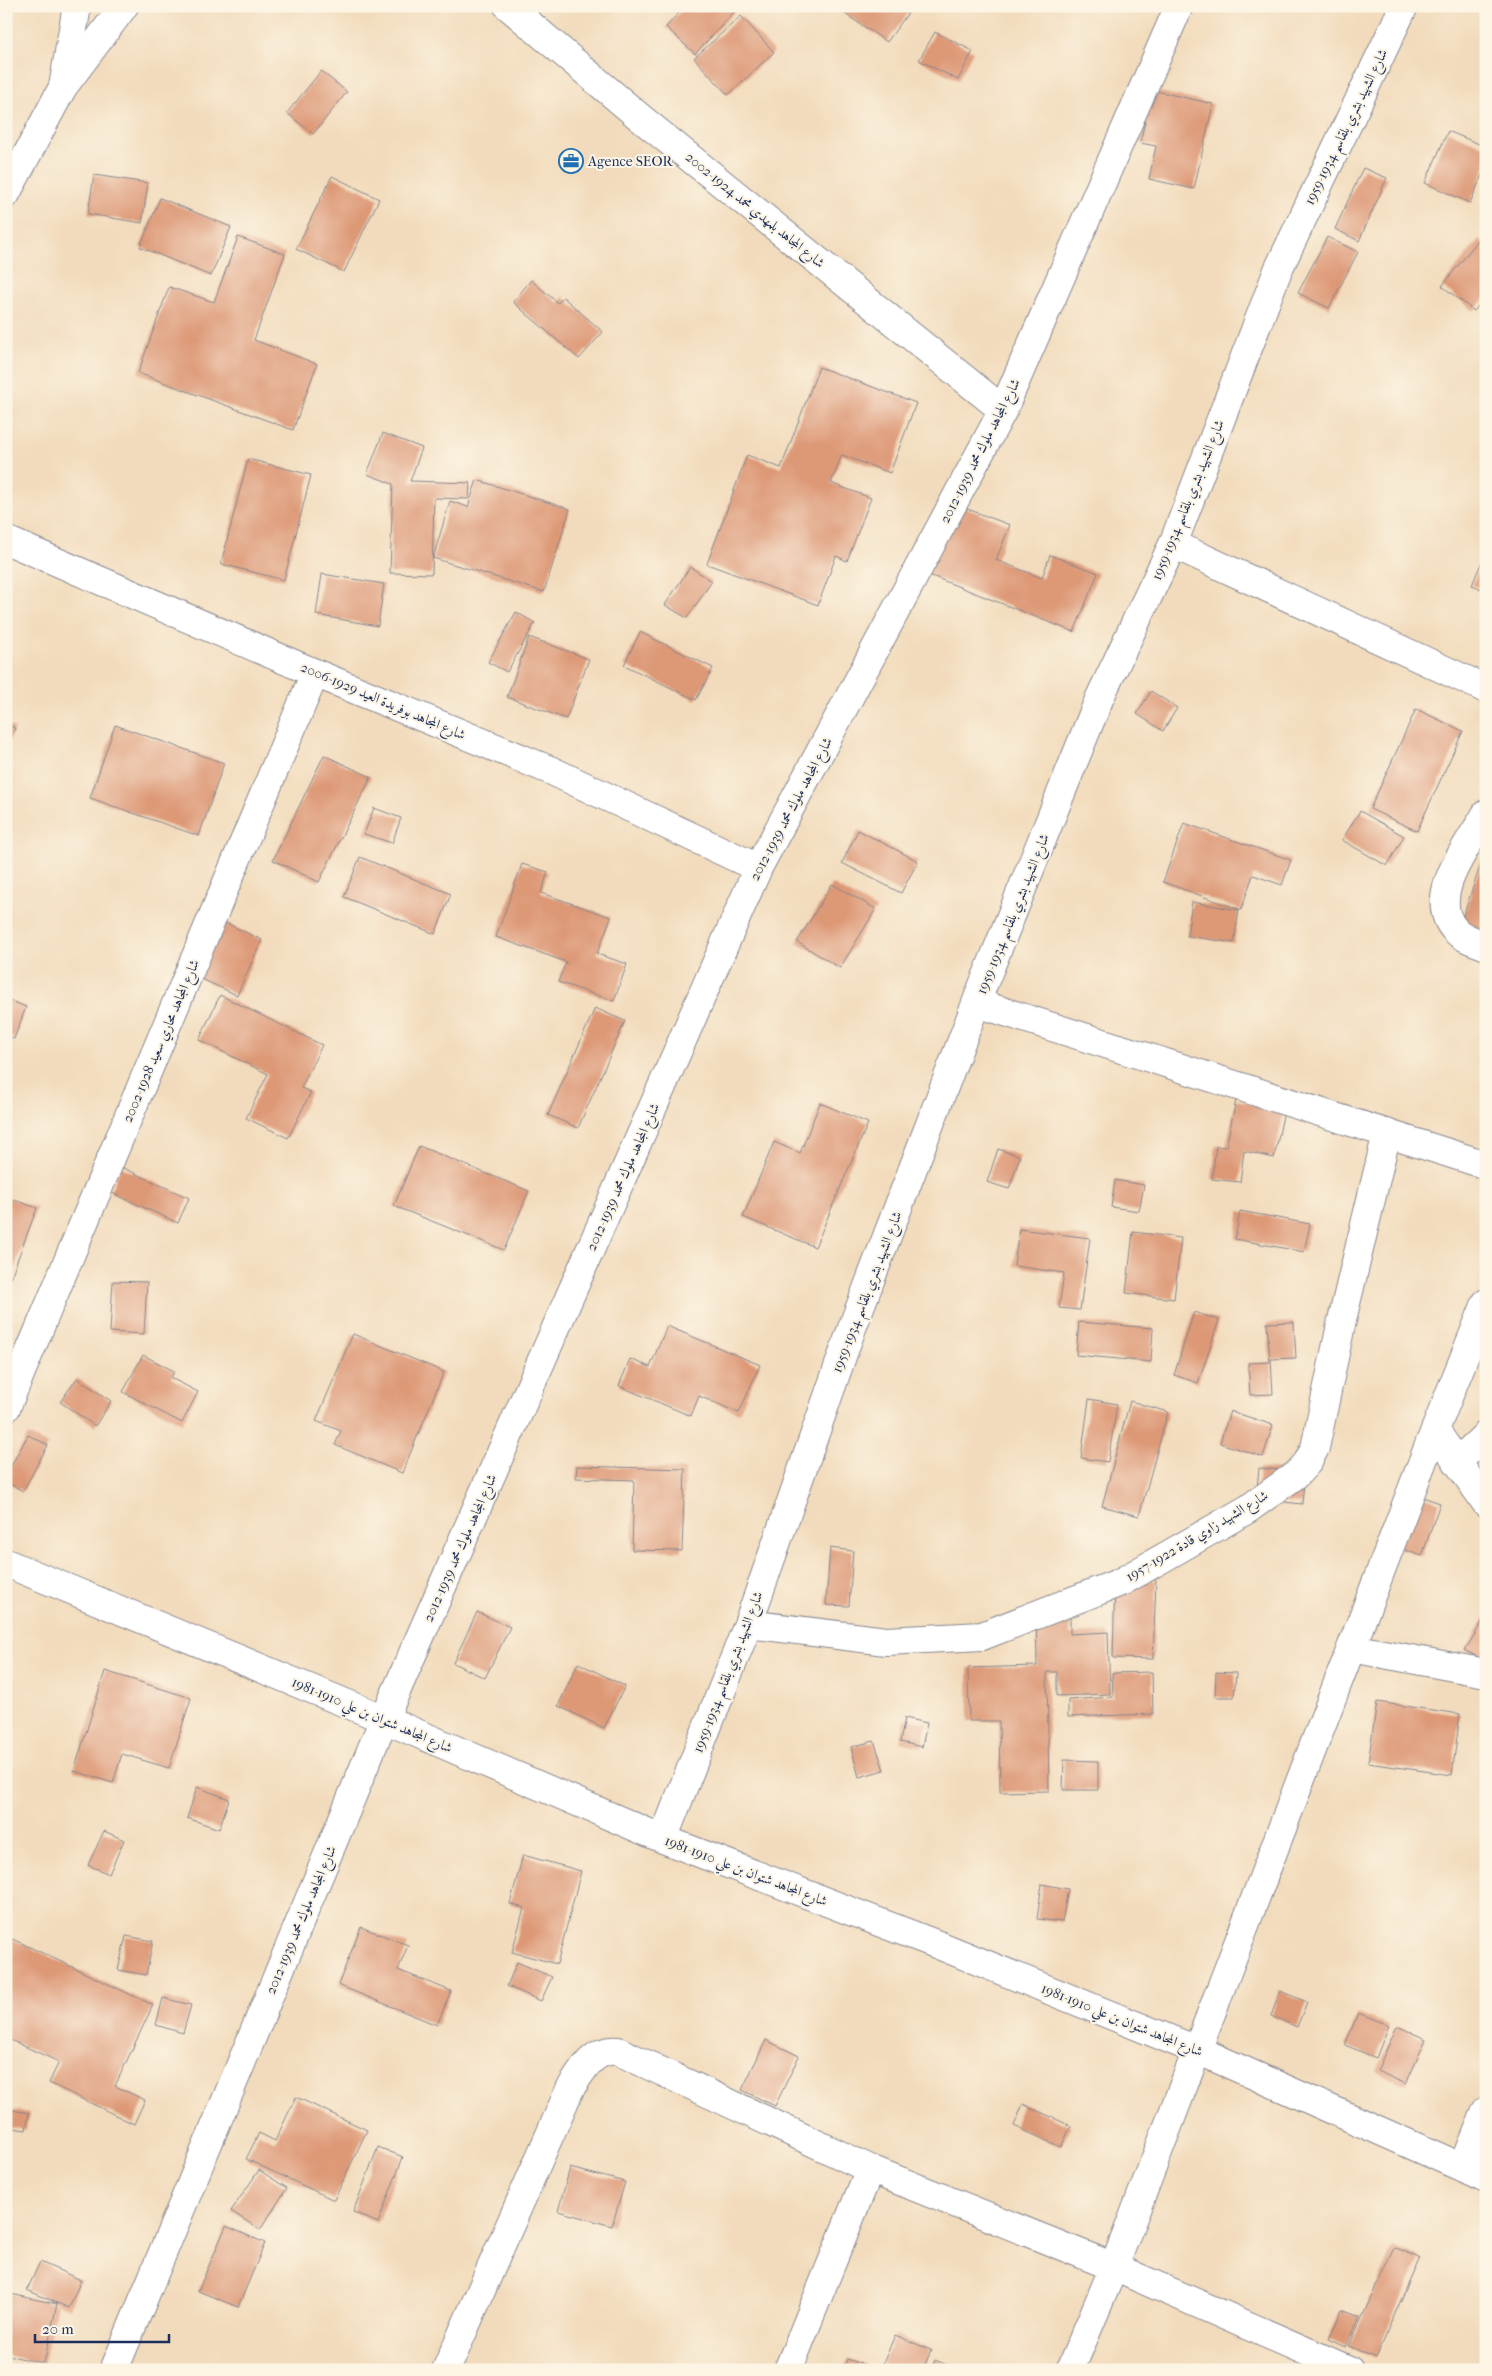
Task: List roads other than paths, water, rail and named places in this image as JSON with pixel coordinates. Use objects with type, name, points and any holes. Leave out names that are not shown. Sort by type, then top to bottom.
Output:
[{"type":"street","points":[[63,87],[77,6]]},
{"type":"street","points":[[6,194],[63,87],[124,6]]},
{"type":"street","name":"شارع المجاهد بلمهدي محمد 1924-2002","points":[[508,6],[643,120],[1003,410]]},
{"type":"street","name":"شارع المجاهد ملوك محمد 1939-2012","points":[[114,2370],[384,1719],[758,868],[1003,410],[1179,6]]},
{"type":"street","name":"شارع الشهيد بشري بلقاسم 1934-1959","points":[[663,1839],[748,1624],[852,1328],[977,1003],[1100,697],[1173,544],[1278,270],[1404,6]]},
{"type":"street","name":"شارع المجاهد بوفريدة العيد 1929-2006","points":[[6,540],[315,674],[552,771],[758,868]]},
{"type":"street","points":[[1173,544],[1486,689]]},
{"type":"street","name":"شارع المجاهد محاري سعيد 1928-2002","points":[[6,1408],[315,674]]},
{"type":"street","points":[[1486,814],[1445,886],[1443,903],[1446,918],[1456,932],[1486,946]]},
{"type":"street","points":[[977,1003],[1486,1165]]},
{"type":"street","name":"شارع الشهيد زاوي قادة 1922-1957","points":[[748,1624],[886,1641],[982,1636],[1121,1582],[1248,1509],[1297,1474],[1307,1463],[1315,1448],[1342,1320],[1387,1132]]},
{"type":"street","points":[[1070,2370],[1114,2267],[1435,1430],[1486,1303]]},
{"type":"street","points":[[1435,1430],[1486,1502]]},
{"type":"street","points":[[1457,1462],[1486,1435]]},
{"type":"street","name":"شارع المجاهد شتوان بن علي 1910-1981","points":[[6,1563],[384,1719],[663,1839],[941,1946],[1197,2051],[1474,2173]]},
{"type":"street","points":[[1351,1648],[1486,1672]]},
{"type":"street","points":[[446,2370],[570,2088],[590,2059],[609,2050],[618,2050],[870,2169],[1114,2267],[1349,2370]]},
{"type":"street","points":[[1474,2173],[1486,2111]]},
{"type":"street","points":[[788,2370],[870,2169]]},
{"type":"place","name":"Agence SEOR","points":[[571,161]]}]
